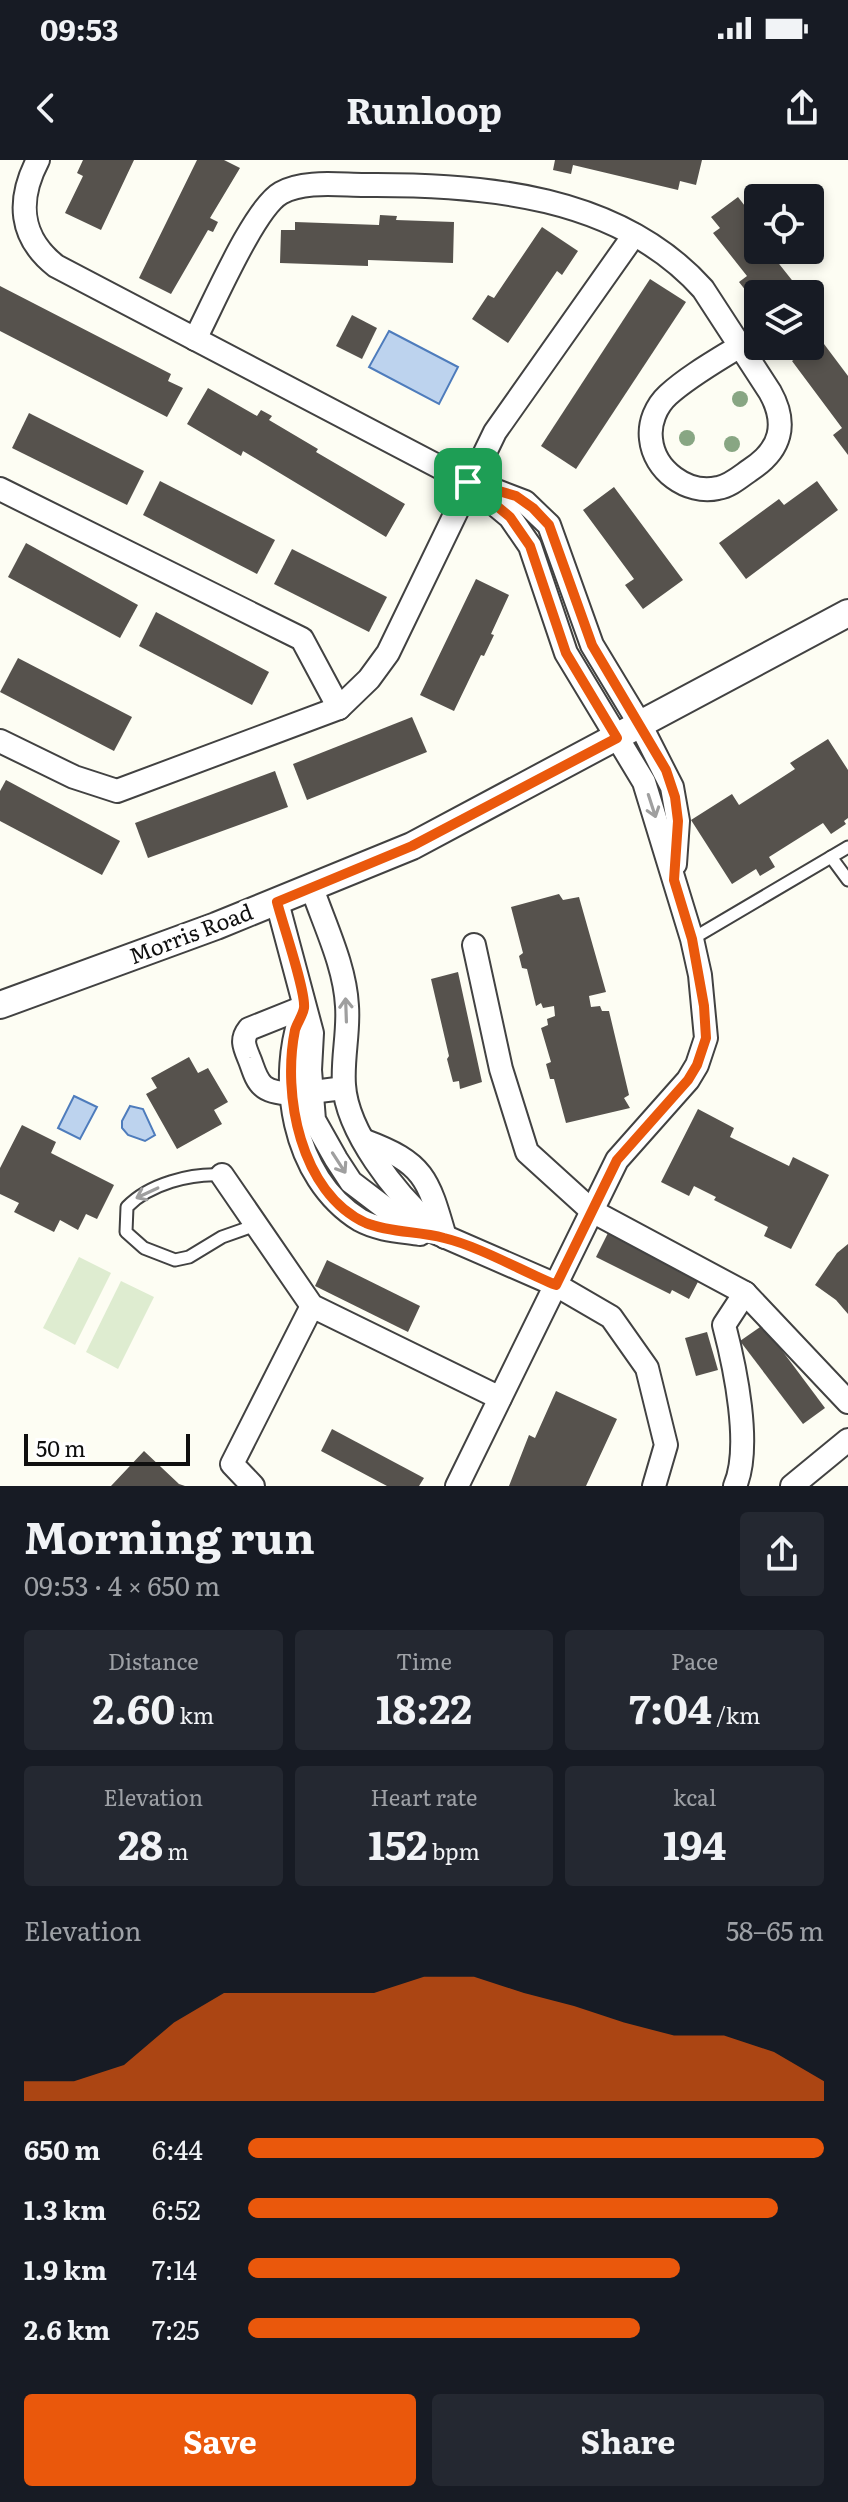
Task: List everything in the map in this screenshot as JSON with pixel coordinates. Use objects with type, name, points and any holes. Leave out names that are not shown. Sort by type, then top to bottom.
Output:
[{"type":"street","points":[[38,160],[25,193],[23,210],[29,235],[44,256],[76,277],[468,482],[516,496],[549,525],[592,645],[666,770],[675,797],[678,821],[674,880]]},
{"type":"street","points":[[195,339],[269,201],[290,188],[418,184],[475,189],[605,218],[691,275],[740,346],[777,406],[781,424],[779,439],[769,456],[728,485],[717,489],[694,488],[673,478],[656,457],[652,447],[652,421],[668,395],[740,346]]},
{"type":"street","points":[[0,741],[74,777],[117,791],[339,708],[369,679],[388,653],[468,482],[495,432],[634,235]]},
{"type":"street","points":[[457,1486],[617,1160],[688,1080],[704,1051],[705,1017],[692,939],[648,792],[566,653],[530,546],[510,517],[468,482]]},
{"type":"street","points":[[0,489],[302,639],[339,708]]},
{"type":"street","name":"Morris Road","points":[[0,1005],[277,902],[412,846],[848,613]]},
{"type":"street","points":[[312,888],[343,978],[347,1006],[344,1088],[365,1141],[392,1187],[445,1238]]},
{"type":"street","points":[[277,902],[312,1033],[302,1093],[319,1132],[351,1182],[393,1214],[556,1285],[611,1317],[647,1368],[666,1445],[654,1486]]},
{"type":"street","points":[[474,945],[501,1069],[527,1152],[592,1211],[745,1293],[848,1402]]},
{"type":"street","points":[[304,1007],[249,1029],[243,1042],[258,1081],[272,1092],[302,1093],[344,1088]]},
{"type":"street","points":[[365,1141],[396,1152],[415,1165],[433,1197],[445,1238]]},
{"type":"street","points":[[222,1175],[312,1306],[500,1398]]},
{"type":"street","points":[[735,1486],[741,1471],[737,1377],[724,1325],[745,1293]]},
{"type":"street","points":[[253,1486],[232,1464],[312,1306]]},
{"type":"street","points":[[792,1486],[848,1440]]},
{"type":"lane","points":[[692,939],[848,847]]},
{"type":"lane","points":[[831,857],[848,880]]},
{"type":"lane","points":[[222,1175],[199,1173],[135,1198],[127,1207],[126,1232],[144,1248],[175,1260],[189,1257],[222,1237],[256,1225]]},
{"type":"green space","points":[[79,1257],[111,1273],[75,1345],[43,1328]]},
{"type":"green space","points":[[121,1281],[154,1297],[118,1369],[86,1352]]},
{"type":"water","points":[[389,331],[458,367],[439,404],[369,367]]},
{"type":"water","points":[[74,1096],[97,1107],[80,1139],[58,1128]]},
{"type":"water","points":[[130,1106],[143,1109],[155,1135],[145,1141],[128,1135],[122,1128],[122,1121]]},
{"type":"building","points":[[83,160],[134,160],[101,230],[65,213],[83,176],[77,173]]},
{"type":"building","points":[[197,160],[224,160],[240,168],[210,218],[218,222],[213,232],[208,230],[171,294],[139,278]]},
{"type":"building","points":[[555,160],[702,160],[696,185],[680,181],[678,190],[573,165],[571,174],[553,170]]},
{"type":"building","points":[[738,197],[744,205],[744,264],[779,264],[792,280],[744,280],[744,288],[739,282],[747,276],[713,233],[720,228],[711,217]]},
{"type":"building","points":[[380,215],[397,216],[396,220],[454,222],[453,263],[368,260],[368,266],[280,263],[281,230],[295,230],[295,222],[379,225]]},
{"type":"building","points":[[542,227],[578,251],[562,275],[557,271],[508,343],[472,319],[488,295],[494,298]]},
{"type":"building","points":[[650,279],[686,302],[576,469],[541,446]]},
{"type":"building","points":[[0,286],[171,374],[168,381],[183,388],[167,417],[0,331]]},
{"type":"building","points":[[352,315],[377,328],[362,359],[336,346]]},
{"type":"building","points":[[824,344],[848,376],[848,455],[833,435],[842,428],[792,361],[824,360]]},
{"type":"building","points":[[208,388],[257,416],[261,410],[272,416],[269,420],[318,449],[316,452],[405,504],[386,537],[243,451],[241,456],[187,424]]},
{"type":"building","points":[[29,413],[144,471],[127,505],[12,448]]},
{"type":"building","points":[[160,481],[275,540],[257,574],[143,515]]},
{"type":"building","points":[[817,481],[838,510],[746,579],[719,543],[779,499],[784,505]]},
{"type":"building","points":[[614,487],[683,580],[643,609],[625,585],[634,579],[583,510]]},
{"type":"building","points":[[26,543],[138,605],[120,638],[8,577]]},
{"type":"building","points":[[292,549],[387,597],[369,632],[274,584]]},
{"type":"building","points":[[476,579],[509,595],[491,634],[494,635],[454,711],[420,695]]},
{"type":"building","points":[[156,612],[269,672],[252,705],[139,646]]},
{"type":"building","points":[[18,658],[132,717],[114,751],[0,692]]},
{"type":"building","points":[[412,717],[427,752],[307,800],[293,764]]},
{"type":"building","points":[[828,739],[848,770],[846,824],[831,834],[823,823],[769,857],[775,867],[760,876],[756,869],[732,884],[691,820],[732,794],[739,805],[795,769],[790,763]]},
{"type":"building","points":[[275,771],[288,807],[148,858],[135,823]]},
{"type":"building","points":[[6,780],[120,841],[102,875],[0,821],[0,791]]},
{"type":"building","points":[[559,894],[563,900],[579,897],[606,992],[589,996],[591,1007],[600,1006],[602,1011],[609,1011],[629,1095],[624,1098],[630,1108],[566,1123],[554,1079],[550,1079],[546,1064],[551,1062],[541,1028],[548,1025],[547,1019],[555,1016],[554,1006],[543,1008],[541,1003],[536,1006],[527,969],[522,968],[519,956],[523,953],[511,907]]},
{"type":"building","points":[[458,972],[482,1082],[460,1089],[459,1081],[453,1082],[431,979]]},
{"type":"building","points":[[189,1057],[198,1073],[208,1068],[228,1102],[214,1110],[222,1124],[177,1149],[146,1094],[157,1088],[151,1078]]},
{"type":"building","points":[[698,1109],[734,1128],[730,1137],[789,1166],[793,1157],[829,1175],[791,1249],[764,1236],[768,1227],[714,1200],[716,1197],[694,1186],[689,1196],[661,1182]]},
{"type":"building","points":[[22,1125],[56,1142],[51,1153],[114,1185],[97,1219],[86,1214],[78,1230],[60,1220],[54,1232],[14,1212],[19,1203],[0,1194],[0,1168]]},
{"type":"building","points":[[609,1231],[701,1276],[689,1299],[672,1290],[670,1294],[596,1257]]},
{"type":"building","points":[[848,1244],[848,1314],[836,1300],[815,1285],[837,1253]]},
{"type":"building","points":[[327,1260],[420,1306],[408,1332],[315,1286]]},
{"type":"building","points":[[763,1325],[825,1408],[803,1424],[740,1341]]},
{"type":"building","points":[[707,1332],[718,1370],[696,1376],[685,1338]]},
{"type":"building","points":[[556,1391],[617,1419],[586,1486],[509,1486],[529,1435],[535,1438]]},
{"type":"building","points":[[332,1429],[424,1478],[419,1486],[387,1486],[321,1451]]},
{"type":"building","points":[[144,1451],[179,1484],[185,1486],[111,1486]]},
{"type":"route","points":[[468,482],[516,496],[549,525],[562,555],[577,611],[592,645],[666,770],[675,797],[678,821],[674,880],[692,939],[704,1006],[706,1038],[697,1065],[688,1080],[617,1160],[556,1285],[445,1238],[380,1228],[363,1221],[335,1199],[324,1184],[303,1150],[295,1121],[295,1030],[304,1007],[277,902],[412,846],[617,738],[558,636],[530,546],[510,517],[468,482]]}]
